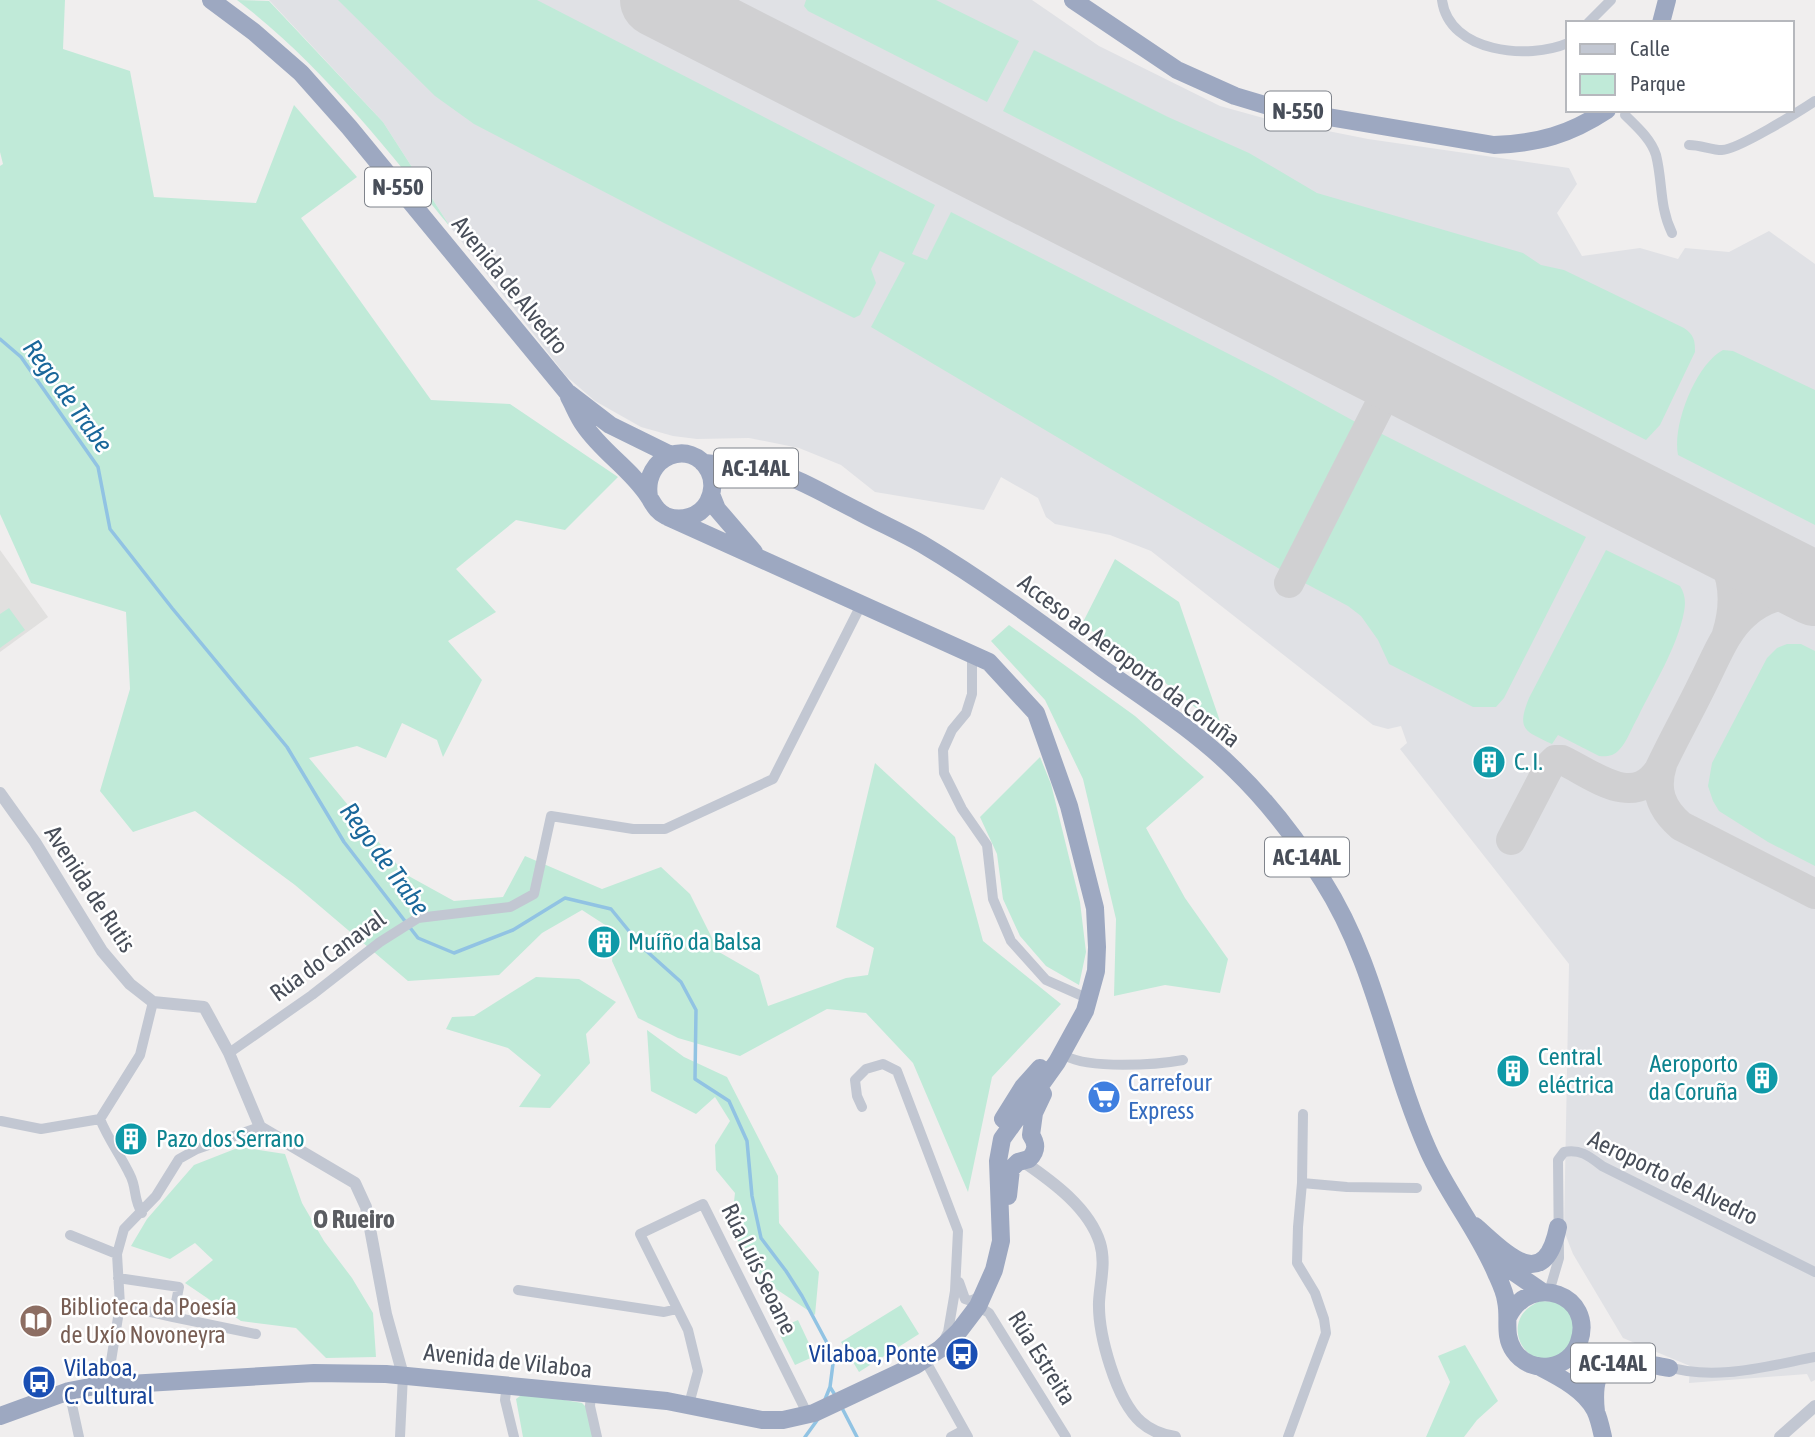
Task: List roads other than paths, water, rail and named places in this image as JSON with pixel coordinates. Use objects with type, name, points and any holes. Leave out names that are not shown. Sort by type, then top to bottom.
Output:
[{"type":"highway","name":"Avenida de Alvedro","points":[[211,0],[254,32],[301,73],[349,127],[567,392],[584,425],[649,497]]},
{"type":"highway","name":"N-550","points":[[1073,0],[1186,75],[1235,96],[1275,108],[1494,145],[1527,144],[1573,130],[1604,112]]},
{"type":"highway","points":[[1662,21],[1667,0]]},
{"type":"highway","name":"Avenida de Alvedro","points":[[567,392],[610,425],[671,455]]},
{"type":"highway","name":"N-550","points":[[671,455],[682,454],[703,463]]},
{"type":"highway","points":[[649,497],[647,486],[654,467],[671,455]]},
{"type":"highway","points":[[703,463],[717,509],[758,557]]},
{"type":"highway","name":"Acceso ao Aeroporto da Coruña","points":[[703,463],[766,468],[807,484],[922,544],[1008,600],[1196,736],[1235,770],[1288,829],[1347,924],[1367,968],[1428,1151],[1493,1267],[1506,1298],[1506,1328],[1512,1349],[1528,1363],[1564,1380],[1592,1405]]},
{"type":"highway","name":"Acceso ao Aeroporto da Coruña","points":[[711,487],[746,473],[807,484]]},
{"type":"highway","points":[[668,517],[678,519],[699,512],[707,504],[711,487]]},
{"type":"highway","name":"N-550","points":[[649,497],[653,505],[668,517]]},
{"type":"highway","points":[[668,517],[989,662],[1036,713],[1069,806],[1095,908],[1096,971],[1087,1005],[1066,1056],[1034,1113],[1031,1135],[1036,1146],[1025,1159],[1011,1169],[1001,1241]]},
{"type":"highway","points":[[1001,1241],[994,1221],[992,1200],[990,1164],[993,1142],[1005,1113],[1087,1005]]},
{"type":"highway","points":[[992,1200],[996,1188],[996,1149],[1057,1062],[1087,1005]]},
{"type":"highway","points":[[1025,1159],[1007,1151],[1003,1129],[1038,1071]]},
{"type":"highway","points":[[1001,1241],[998,1161],[1004,1140],[1021,1131],[1031,1135]]},
{"type":"highway","name":"Acceso ao Aeroporto da Coruña","points":[[1466,1217],[1506,1266],[1545,1291],[1568,1300],[1575,1308],[1582,1328],[1575,1351],[1603,1436]]},
{"type":"highway","name":"AC-14AL","points":[[1466,1217],[1510,1257],[1522,1263],[1540,1261],[1548,1256],[1554,1248],[1558,1227]]},
{"type":"highway","name":"Avenida de Vilaboa","points":[[0,1416],[69,1391],[107,1386],[314,1373],[507,1384],[689,1404],[762,1420],[783,1420],[811,1414],[932,1355],[959,1331],[981,1299],[994,1270],[1001,1241]]},
{"type":"highway","points":[[1508,1317],[1521,1299],[1545,1291]]},
{"type":"highway","name":"AC-14AL","points":[[1538,1366],[1558,1364],[1575,1351]]},
{"type":"highway","name":"AC-14AL","points":[[1592,1405],[1598,1374],[1607,1365],[1620,1361],[1670,1368]]},
{"type":"street","points":[[1442,0],[1443,8],[1453,25],[1468,37],[1494,48],[1521,52],[1566,48]]},
{"type":"street","points":[[1590,21],[1611,0]]},
{"type":"street","points":[[1689,145],[1723,150],[1749,139],[1815,101]]},
{"type":"street","points":[[1625,115],[1649,141],[1656,155],[1663,215],[1672,233]]},
{"type":"street","name":"Rúa do Canaval","points":[[229,1053],[312,995],[380,942],[418,918],[510,907],[534,894],[551,816],[633,829],[665,829],[773,779],[862,603]]},
{"type":"street","points":[[972,654],[972,694],[966,713],[952,730],[943,750],[944,773],[962,808],[987,845],[993,899],[1011,941],[1046,980],[1087,1005]]},
{"type":"street","name":"Avenida de Rutis","points":[[0,793],[35,842],[102,951],[130,984],[153,1002]]},
{"type":"street","points":[[1,1121],[41,1129],[100,1119],[140,1055],[153,1002],[204,1007],[229,1053],[260,1127],[355,1183],[366,1207],[386,1314],[403,1376],[400,1437]]},
{"type":"street","points":[[1066,1056],[1092,1064],[1165,1063],[1183,1060]]},
{"type":"street","points":[[862,1107],[857,1097],[855,1080],[866,1069],[883,1064],[897,1071],[958,1231],[950,1323],[932,1355],[966,1433],[951,1437]]},
{"type":"street","points":[[1288,1437],[1326,1333],[1315,1293],[1297,1262],[1303,1114]]},
{"type":"street","points":[[100,1119],[132,1179],[135,1203],[142,1213]]},
{"type":"street","points":[[107,1386],[121,1305],[117,1254],[124,1229],[156,1196],[179,1159],[197,1149],[260,1127]]},
{"type":"street","name":"Aeroporto de Alvedro","points":[[1545,1291],[1559,1258],[1558,1160],[1564,1152],[1574,1150],[1587,1154],[1602,1166],[1815,1272]]},
{"type":"street","points":[[1025,1159],[1075,1204],[1092,1224],[1103,1258],[1099,1301],[1103,1335],[1115,1378],[1127,1405],[1150,1433],[1175,1437]]},
{"type":"street","points":[[1302,1183],[1417,1188]]},
{"type":"street","name":"Rúa Luís Seoane","points":[[677,1309],[640,1234],[704,1204],[811,1414]]},
{"type":"street","points":[[71,1235],[117,1254]]},
{"type":"street","points":[[957,1265],[962,1295],[965,1299],[981,1299]]},
{"type":"street","points":[[118,1278],[179,1287],[173,1317]]},
{"type":"street","points":[[518,1290],[664,1312],[677,1309],[688,1330],[698,1371],[689,1404]]},
{"type":"street","name":"Rúa Estreita","points":[[981,1299],[1066,1437]]},
{"type":"street","points":[[121,1305],[256,1334]]},
{"type":"street","points":[[1575,1351],[1624,1351],[1670,1368],[1701,1373],[1724,1372],[1815,1357]]},
{"type":"street","points":[[507,1384],[505,1400],[514,1437]]},
{"type":"street","points":[[69,1391],[79,1437]]},
{"type":"street","points":[[591,1394],[590,1406],[597,1437]]},
{"type":"street","points":[[1780,1437],[1815,1406]]},
{"type":"waterway","name":"Rego de Trabe","points":[[0,339],[21,357],[98,467],[110,529],[287,747],[344,842],[418,938],[454,953],[513,930],[565,898],[611,909],[642,947],[681,982],[696,1010],[695,1079],[729,1101],[747,1141],[752,1196],[761,1238],[802,1296],[834,1356],[830,1387],[835,1395]]},
{"type":"waterway","points":[[824,1402],[830,1387]]},
{"type":"waterway","name":"Rego de Trabe","points":[[842,1408],[857,1437]]},
{"type":"waterway","points":[[805,1437],[818,1419]]},
{"type":"place","name":"C. I.","points":[[1489,762]]},
{"type":"place","name":"Muíño da Balsa","points":[[604,942]]},
{"type":"place","name":"Central eléctrica","points":[[1513,1071]]},
{"type":"place","name":"Aeroporto da Coruña","points":[[1762,1078]]},
{"type":"place","name":"Carrefour Express","points":[[1104,1097]]},
{"type":"place","name":"Pazo dos Serrano","points":[[131,1139]]},
{"type":"place","name":"Biblioteca da Poesía de Uxío Novoneyra","points":[[36,1321]]},
{"type":"place","name":"Vilaboa, Ponte","points":[[962,1354]]},
{"type":"place","name":"Vilaboa, C. Cultural","points":[[39,1382]]},
{"type":"district","name":"O Rueiro","points":[[354,1219]]}]
